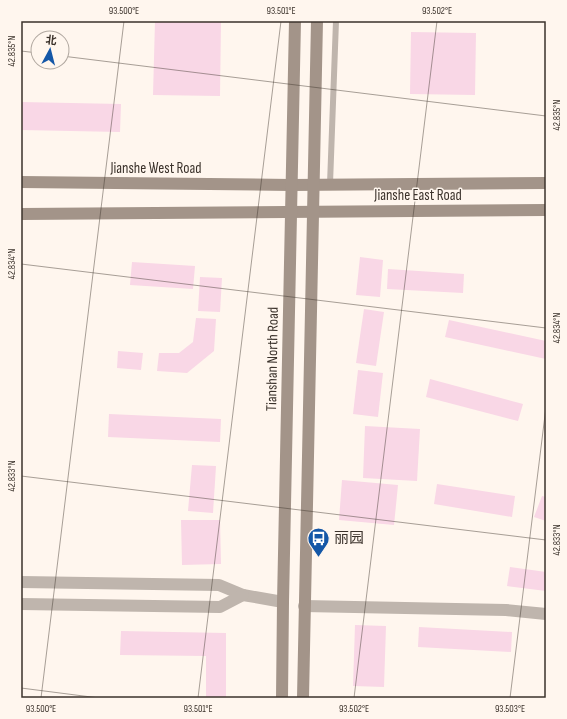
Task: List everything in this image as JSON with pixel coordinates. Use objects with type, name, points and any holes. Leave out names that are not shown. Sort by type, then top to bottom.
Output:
[{"type":"main road","name":"Tianshan North Road","points":[[282,698],[295,21]]},
{"type":"main road","points":[[303,698],[316,21]]},
{"type":"main road","name":"Jianshe West Road","points":[[21,182],[291,185]]},
{"type":"main road","name":"Jianshe East Road","points":[[291,185],[546,183]]},
{"type":"main road","name":"Jianshe East Road","points":[[291,212],[546,210]]},
{"type":"main road","points":[[21,214],[291,212]]},
{"type":"street","points":[[21,582],[219,585],[243,595],[283,602]]},
{"type":"street","points":[[21,604],[220,607],[243,595]]},
{"type":"street","points":[[304,606],[506,610],[546,614]]},
{"type":"lane","points":[[330,184],[336,21]]},
{"type":"building","points":[[155,21],[221,21],[220,96],[153,95]]},
{"type":"building","points":[[411,32],[476,33],[475,95],[410,94]]},
{"type":"building","points":[[21,102],[121,104],[120,132],[21,130]]},
{"type":"building","points":[[360,257],[383,260],[380,297],[356,295]]},
{"type":"building","points":[[132,262],[195,266],[193,289],[130,285]]},
{"type":"building","points":[[388,269],[464,274],[463,293],[387,289]]},
{"type":"building","points":[[200,277],[222,278],[220,312],[198,311]]},
{"type":"building","points":[[364,309],[384,312],[376,366],[356,363]]},
{"type":"building","points":[[196,318],[216,319],[214,351],[187,373],[157,371],[159,353],[179,353],[193,342]]},
{"type":"building","points":[[449,320],[546,341],[546,359],[445,337]]},
{"type":"building","points":[[118,351],[143,353],[141,370],[117,368]]},
{"type":"building","points":[[358,370],[383,373],[378,417],[353,414]]},
{"type":"building","points":[[430,379],[523,404],[518,421],[426,397]]},
{"type":"building","points":[[109,414],[221,419],[220,442],[108,437]]},
{"type":"building","points":[[365,426],[420,429],[417,481],[363,478]]},
{"type":"building","points":[[192,465],[216,466],[213,513],[188,511]]},
{"type":"building","points":[[342,480],[398,485],[394,525],[339,520]]},
{"type":"building","points":[[437,484],[515,496],[512,517],[434,504]]},
{"type":"building","points":[[542,496],[546,497],[546,521],[534,517]]},
{"type":"building","points":[[181,520],[220,520],[221,564],[182,565]]},
{"type":"building","points":[[510,567],[546,572],[546,591],[507,586]]},
{"type":"building","points":[[355,625],[386,626],[384,687],[353,686]]},
{"type":"building","points":[[419,627],[512,632],[511,652],[418,647]]},
{"type":"building","points":[[121,631],[226,633],[226,698],[206,698],[206,656],[120,655]]},
{"type":"place","name":"丽园","points":[[318,558]]}]
